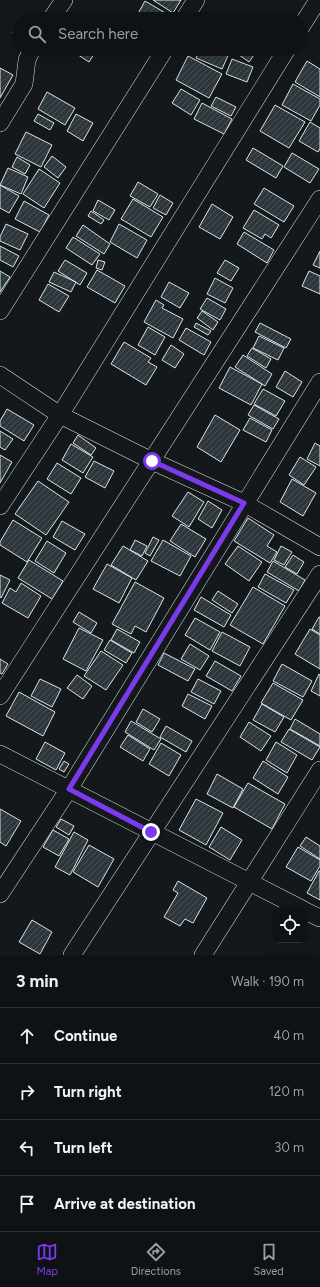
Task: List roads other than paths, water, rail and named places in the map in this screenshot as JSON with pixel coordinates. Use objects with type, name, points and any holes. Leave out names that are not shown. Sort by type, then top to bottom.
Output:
[{"type":"street","points":[[56,12],[64,0]]},
{"type":"street","points":[[188,12],[196,0]]},
{"type":"street","points":[[308,16],[318,0]]},
{"type":"street","points":[[0,123],[24,84],[29,56]]},
{"type":"street","points":[[0,311],[161,56]]},
{"type":"street","points":[[0,506],[60,415],[283,56]]},
{"type":"street","points":[[0,696],[320,199]]},
{"type":"street","points":[[0,375],[60,415],[152,461],[244,503],[320,547]]},
{"type":"street","points":[[0,894],[69,789],[320,382]]},
{"type":"street","points":[[72,955],[320,574]]},
{"type":"street","points":[[0,754],[298,907]]},
{"type":"street","points":[[203,955],[320,770]]},
{"type":"street","points":[[308,912],[320,918]]}]
